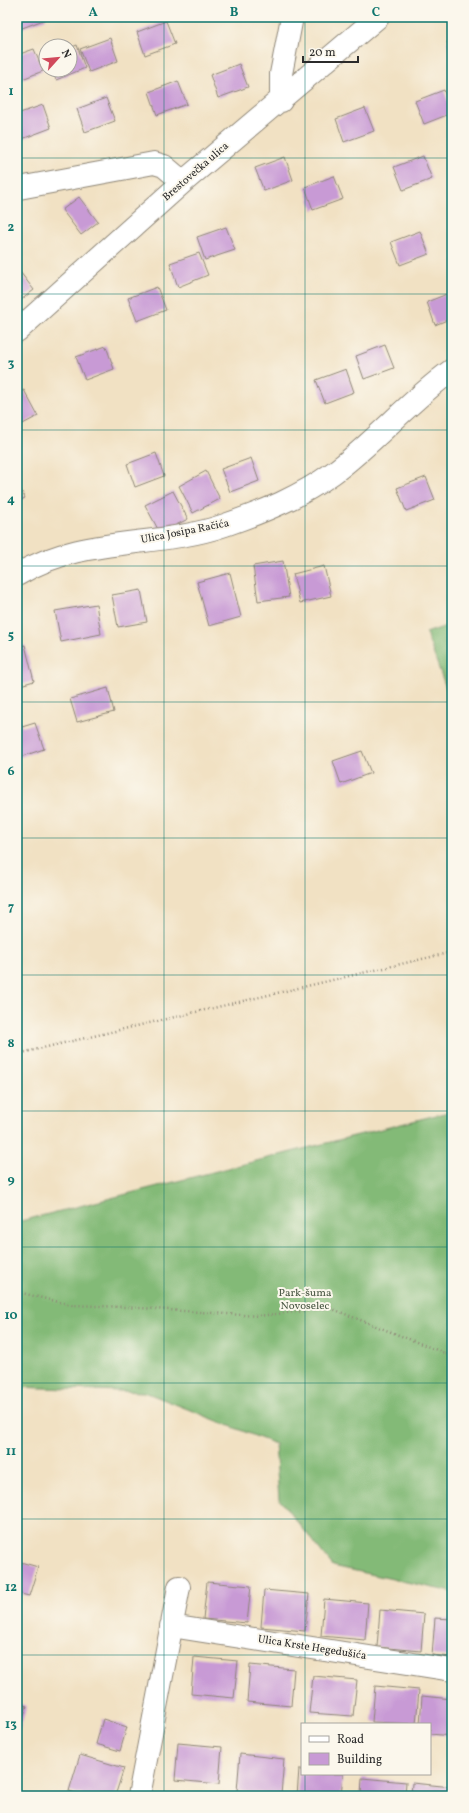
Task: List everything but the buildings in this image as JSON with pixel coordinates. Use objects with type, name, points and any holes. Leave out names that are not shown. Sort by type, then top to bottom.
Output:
[{"type":"street","points":[[280,101],[281,74],[292,17]]},
{"type":"street","name":"Brestovečka ulica","points":[[17,331],[183,182],[378,17]]},
{"type":"street","points":[[19,188],[154,163],[164,166],[183,182]]},
{"type":"street","name":"Ulica Josipa Račića","points":[[17,575],[46,560],[65,553],[115,543],[143,541],[223,526],[266,510],[302,493],[333,472],[417,397],[452,370]]},
{"type":"street","points":[[139,1796],[179,1587]]},
{"type":"street","name":"Ulica Krste Hegedušića","points":[[172,1626],[452,1670]]},
{"type":"path","points":[[17,1054],[452,952]]},
{"type":"path","points":[[17,1292],[72,1305],[258,1316],[330,1308],[452,1356]]},
{"type":"green space","points":[[452,624],[452,704],[426,633]]},
{"type":"green space","name":"Park-šuma Novoselec","points":[[452,1111],[452,1592],[333,1566],[279,1499],[275,1444],[145,1392],[17,1387],[17,1222]]}]
